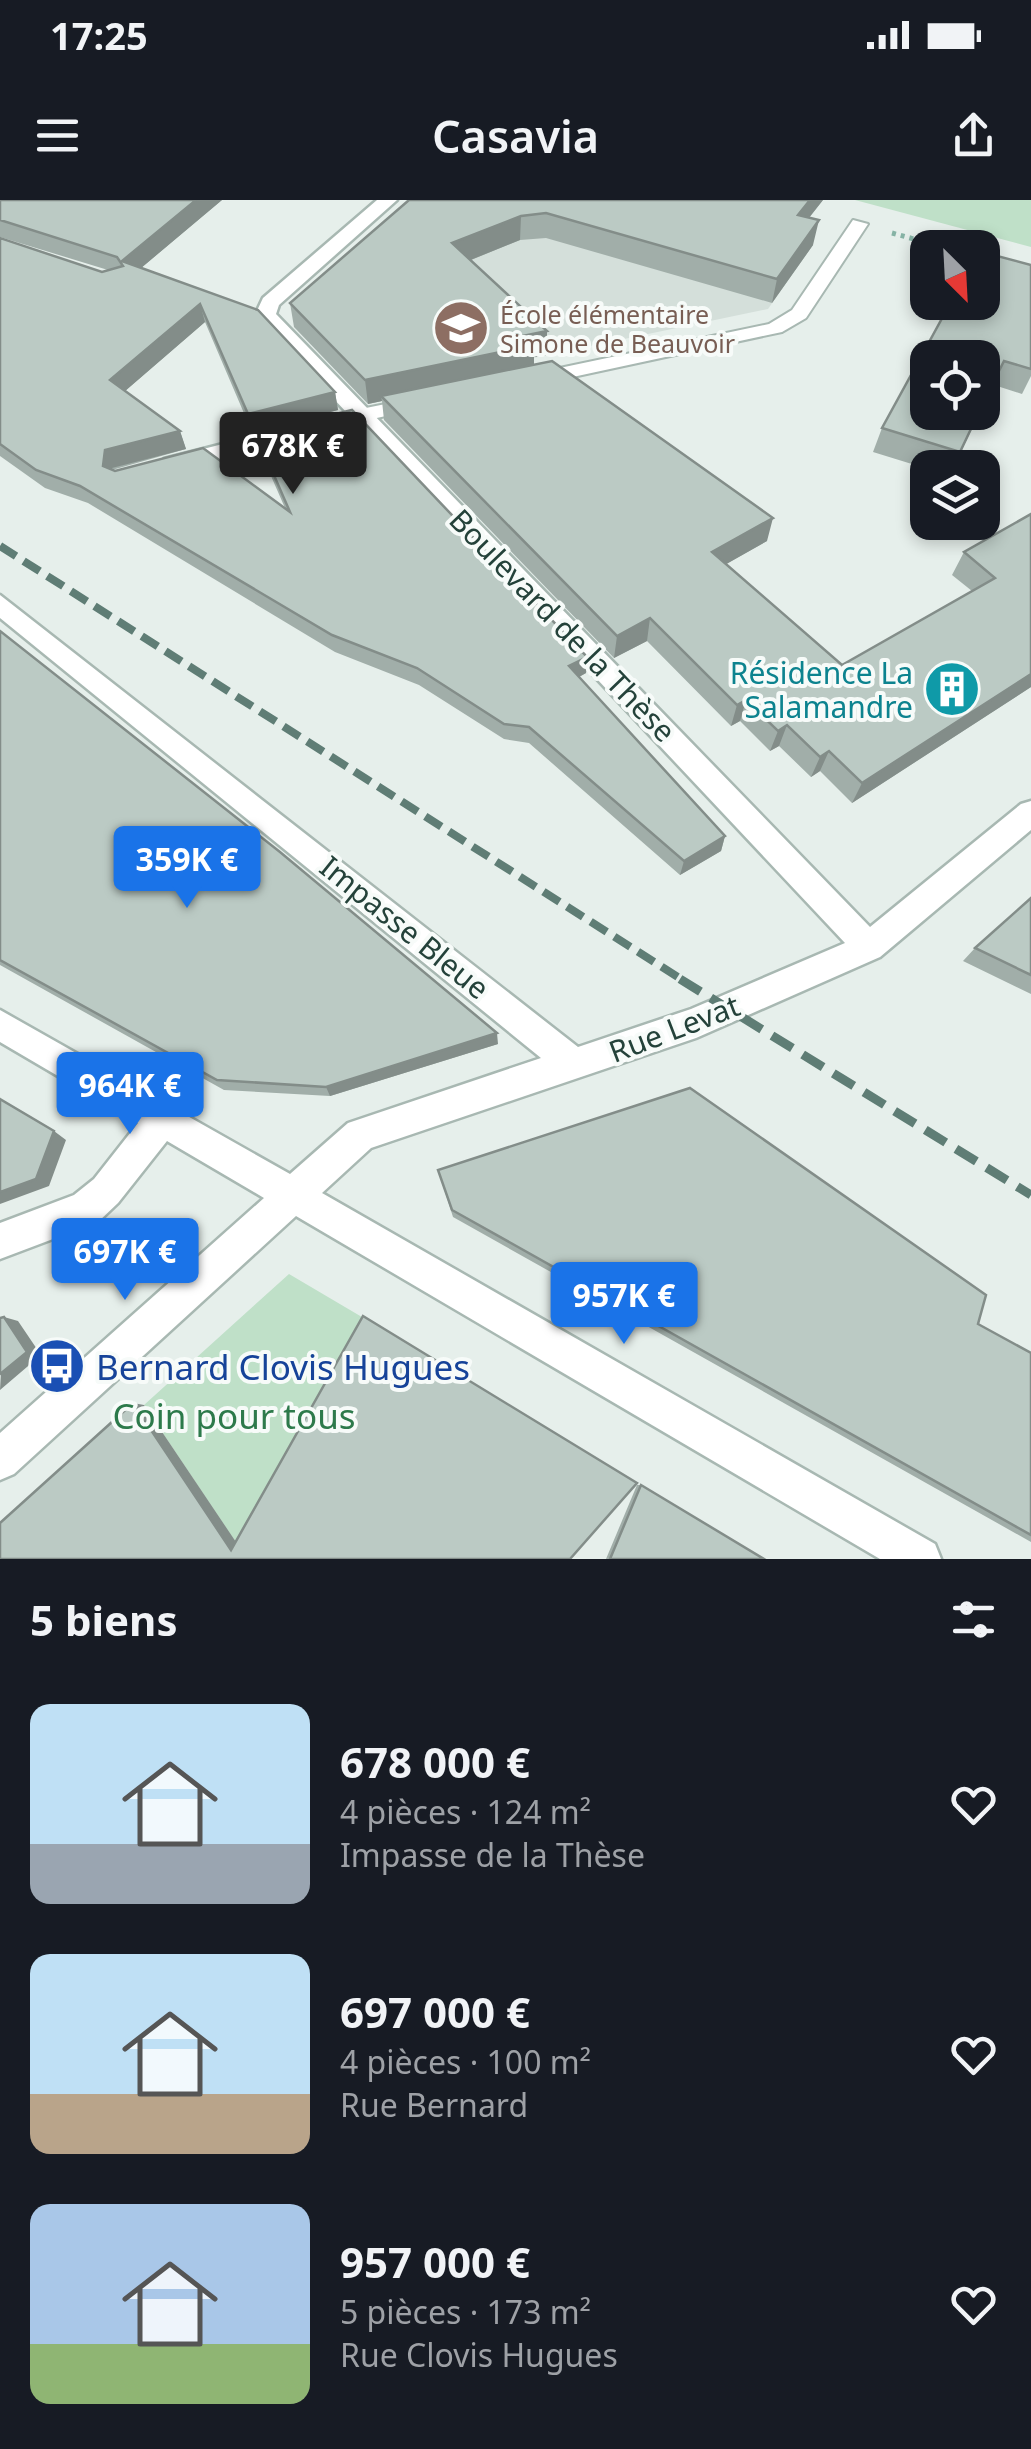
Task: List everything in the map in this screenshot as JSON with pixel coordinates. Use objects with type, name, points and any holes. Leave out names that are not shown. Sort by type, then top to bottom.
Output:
[{"type":"street","name":"Boulevard de la Thèse","points":[[388,200],[270,302],[265,315],[869,947]]},
{"type":"street","points":[[139,472],[363,415]]},
{"type":"street","name":"Impasse Bleue","points":[[0,604],[575,1065]]},
{"type":"street","name":"Rue Levat","points":[[0,1460],[360,1135],[696,1023],[869,947],[1031,812]]},
{"type":"street","points":[[0,1025],[920,1559]]},
{"type":"street","points":[[0,1240],[85,1209],[106,1190],[162,1119]]},
{"type":"lane","points":[[514,383],[775,328],[799,314],[859,224]]},
{"type":"lane","points":[[363,415],[439,399]]},
{"type":"path","points":[[859,224],[910,238]]},
{"type":"shaded area","points":[[439,200],[648,200],[813,245],[768,309],[384,389]]},
{"type":"green space","points":[[855,200],[1031,200],[1031,247],[1000,239],[1000,230],[967,230]]},
{"type":"green space","name":"Coin pour tous","points":[[289,1274],[367,1320],[239,1547],[144,1405]]},
{"type":"building","points":[[0,200],[196,200],[122,261],[258,310],[335,392],[248,414],[200,304],[110,380],[180,431],[105,450],[103,466],[115,471],[203,448],[290,512],[256,434],[352,410],[587,657],[569,666],[725,836],[684,861],[529,727],[504,724],[417,668],[332,635],[80,486],[36,470],[0,444],[0,238],[102,272],[123,266],[117,257],[0,220]]},
{"type":"building","points":[[409,200],[810,200],[798,215],[819,220],[777,279],[546,213],[521,216],[452,243],[547,331],[523,336],[535,345],[365,380],[290,303]]},
{"type":"building","points":[[1000,257],[1031,265],[1031,369],[1004,361],[1000,369],[1000,340],[930,340],[941,320],[1000,320]]},
{"type":"building","points":[[552,361],[773,518],[712,552],[842,665],[995,578],[964,552],[985,540],[1000,540],[1000,532],[1031,514],[1031,674],[862,783],[829,751],[820,757],[787,725],[778,731],[746,700],[737,705],[650,618],[617,636],[381,396]]},
{"type":"building","points":[[910,377],[910,430],[970,430],[961,450],[954,450],[882,428]]},
{"type":"building","points":[[0,631],[280,852],[497,1033],[326,1087],[217,1080],[0,960]]},
{"type":"building","points":[[1031,898],[1031,975],[975,948]]},
{"type":"building","points":[[690,1088],[986,1295],[978,1324],[1031,1353],[1031,1535],[452,1210],[438,1170]]},
{"type":"building","points":[[0,1099],[54,1131],[36,1179],[0,1192]]},
{"type":"building","points":[[363,1316],[637,1483],[570,1559],[0,1559],[0,1523],[133,1403],[231,1550]]},
{"type":"building","points":[[4,1317],[27,1352],[0,1374],[0,1318]]},
{"type":"building","points":[[641,1485],[764,1559],[610,1559]]},
{"type":"railway","points":[[0,546],[684,981]]},
{"type":"railway","points":[[680,979],[1031,1195]]},
{"type":"place","name":"École élémentaire Simone de Beauvoir","points":[[461,328]]},
{"type":"place","name":"Résidence La Salamandre","points":[[952,689]]},
{"type":"place","name":"Bernard Clovis Hugues","points":[[57,1366]]}]
